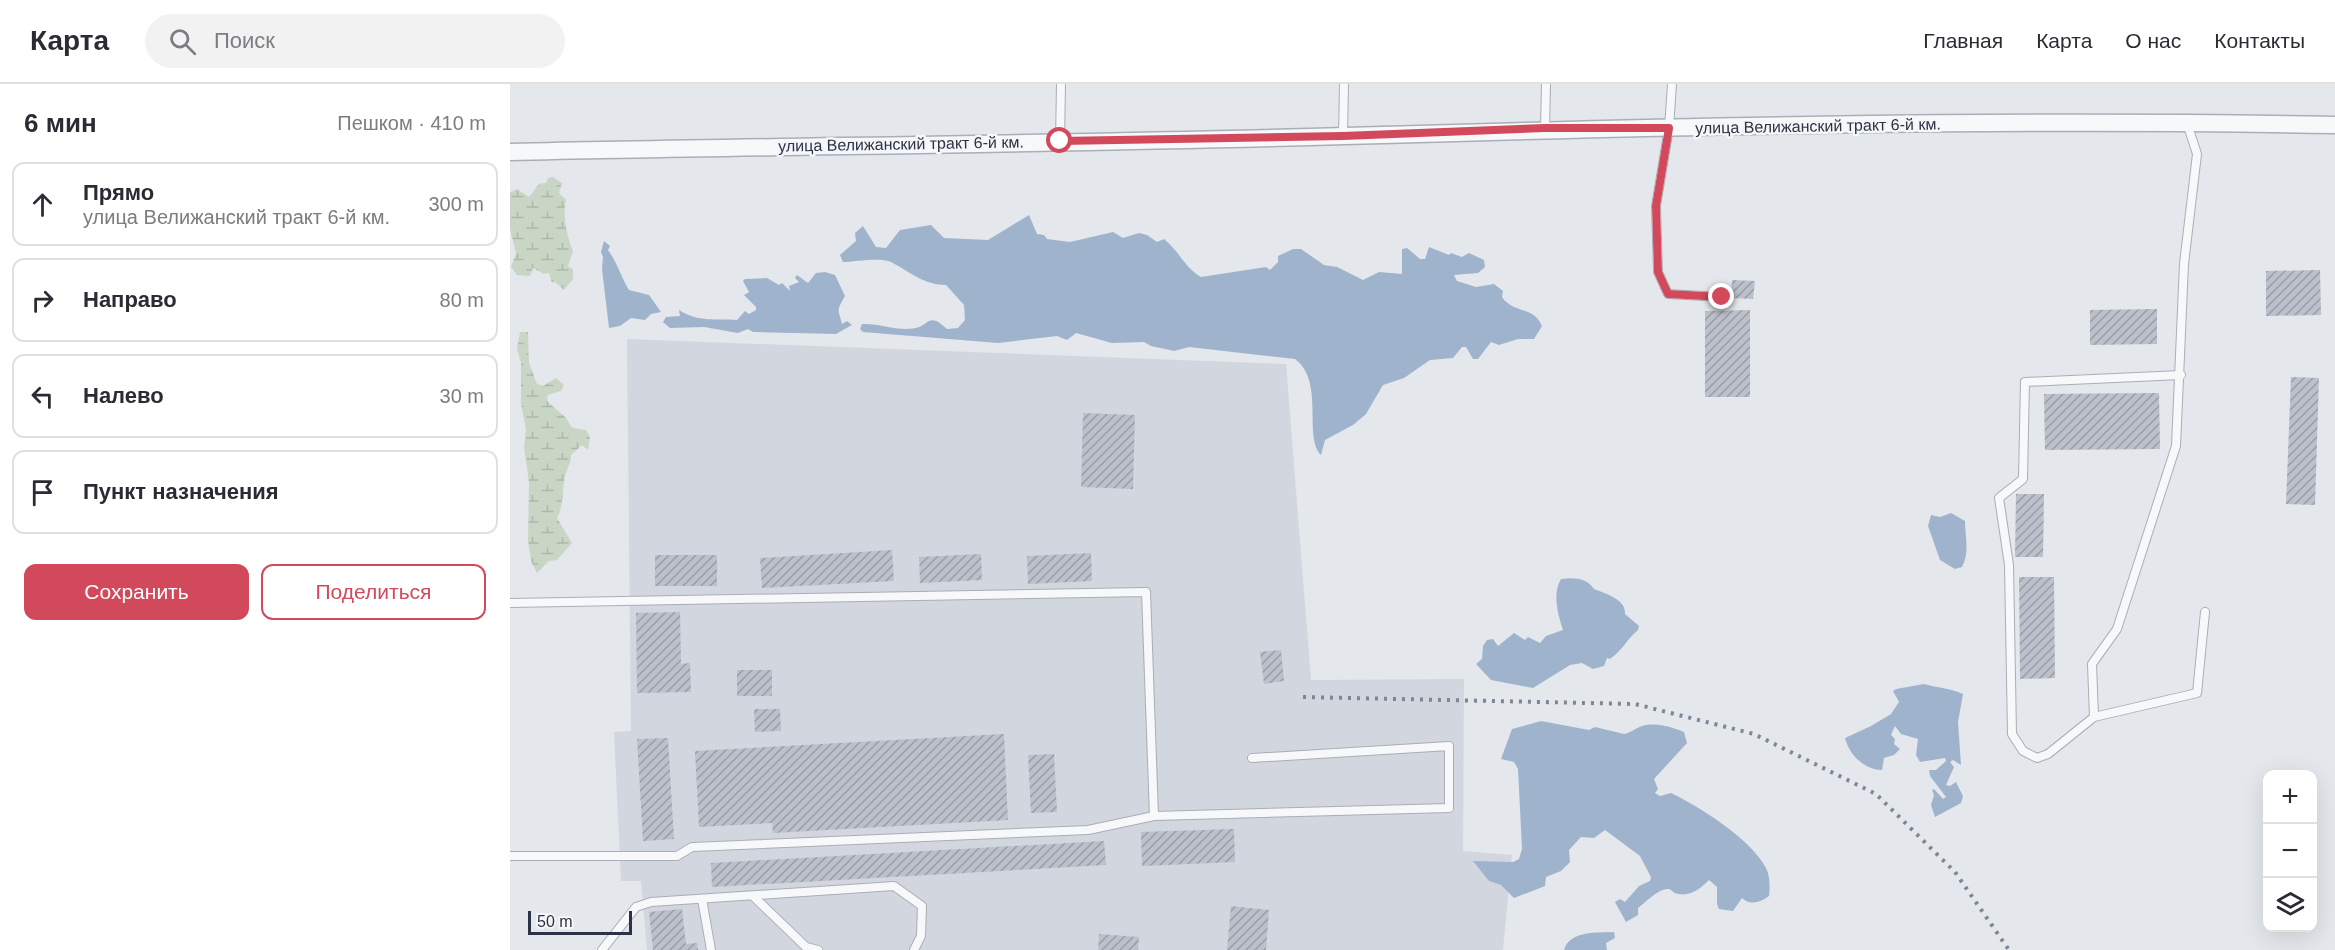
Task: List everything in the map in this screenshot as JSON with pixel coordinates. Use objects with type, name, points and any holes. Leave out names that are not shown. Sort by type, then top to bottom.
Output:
[{"type":"street","name":"улица Велижанский тракт 6-й км.","points":[[510,152],[1343,136],[1545,128],[2187,122],[2335,125]]},
{"type":"lane","points":[[1060,141],[1061,84]]},
{"type":"lane","points":[[1343,136],[1344,84]]},
{"type":"lane","points":[[1545,128],[1546,84]]},
{"type":"lane","points":[[1672,84],[1669,128],[1656,206],[1658,272],[1668,294],[1722,297]]},
{"type":"lane","points":[[2094,717],[2091,664],[2117,629],[2176,446],[2181,375],[2184,264],[2197,154],[2187,122]]},
{"type":"lane","points":[[2181,375],[2025,382],[2023,478],[1999,498],[2009,565],[2012,734],[2022,751],[2037,758],[2048,754],[2094,717],[2197,693],[2205,612]]},
{"type":"lane","points":[[510,603],[1146,592],[1154,816]]},
{"type":"lane","points":[[510,856],[676,856],[692,847],[1088,830],[1154,816],[1449,808],[1449,746],[1252,758]]},
{"type":"lane","points":[[602,950],[636,907],[651,902],[894,886],[922,906],[921,936],[914,950]]},
{"type":"lane","points":[[753,896],[806,946],[818,950]]},
{"type":"lane","points":[[702,899],[711,950]]},
{"type":"shaded area","points":[[627,339],[1286,364],[1311,680],[1464,679],[1463,851],[1512,855],[1503,950],[647,950],[641,881],[621,881],[614,732],[631,731]]},
{"type":"green space","points":[[553,177],[562,183],[559,193],[566,200],[566,226],[573,251],[568,266],[573,269],[573,279],[564,290],[555,282],[552,283],[549,273],[544,274],[533,268],[530,276],[517,275],[511,267],[516,253],[510,229],[510,192],[517,189],[529,197],[539,184],[546,183],[548,178]]},
{"type":"green space","points":[[520,332],[528,332],[529,363],[537,384],[543,386],[556,378],[564,385],[561,391],[548,395],[547,401],[566,418],[572,428],[586,430],[590,437],[588,450],[582,445],[571,455],[557,518],[572,543],[557,560],[549,561],[537,573],[531,561],[528,540],[529,482],[524,447],[526,430],[521,404],[521,363],[517,349]]},
{"type":"water","points":[[1029,215],[1037,234],[1044,235],[1047,239],[1070,242],[1113,232],[1123,238],[1139,233],[1157,242],[1164,239],[1201,277],[1266,267],[1270,270],[1278,262],[1278,256],[1293,249],[1301,249],[1324,265],[1337,267],[1363,280],[1379,272],[1402,274],[1402,249],[1407,248],[1420,259],[1425,259],[1429,247],[1449,255],[1451,253],[1462,257],[1469,253],[1484,260],[1485,267],[1478,273],[1454,275],[1457,281],[1476,287],[1494,284],[1503,291],[1502,297],[1507,303],[1534,315],[1542,326],[1534,339],[1518,339],[1499,345],[1491,342],[1478,359],[1473,359],[1466,347],[1462,347],[1453,358],[1430,360],[1404,378],[1383,385],[1366,414],[1353,425],[1325,440],[1321,455],[1316,447],[1314,436],[1312,394],[1309,381],[1304,369],[1295,359],[1189,347],[1174,351],[1151,346],[1144,342],[1112,343],[1076,333],[1067,340],[1057,336],[998,343],[863,332],[860,329],[862,324],[912,329],[934,320],[947,329],[958,328],[965,320],[964,305],[946,285],[931,283],[891,262],[874,260],[843,262],[840,255],[856,241],[855,233],[863,226],[876,247],[886,248],[900,230],[931,225],[944,238],[988,240]]},
{"type":"water","points":[[604,241],[610,246],[608,250],[629,290],[649,295],[661,312],[651,314],[645,320],[631,318],[620,326],[609,328],[601,252]]},
{"type":"water","points":[[825,272],[835,275],[845,296],[839,308],[842,324],[847,321],[852,325],[836,334],[753,332],[748,329],[738,333],[704,327],[670,328],[663,322],[666,317],[680,316],[679,310],[694,317],[737,320],[745,311],[749,314],[756,310],[756,307],[744,295],[749,292],[743,281],[745,279],[767,278],[779,285],[782,283],[790,291],[789,286],[799,282],[795,278],[797,275],[808,283],[816,273]]},
{"type":"water","points":[[1951,513],[1965,521],[1966,556],[1962,567],[1955,569],[1940,560],[1928,526],[1931,515],[1940,517]]},
{"type":"water","points":[[1561,579],[1584,580],[1594,589],[1619,601],[1625,614],[1639,626],[1638,630],[1614,656],[1607,658],[1604,666],[1593,669],[1582,663],[1570,665],[1533,688],[1491,680],[1476,664],[1482,659],[1483,646],[1487,640],[1493,639],[1498,646],[1514,633],[1525,640],[1528,637],[1540,643],[1546,636],[1563,630],[1556,598]]},
{"type":"water","points":[[1924,684],[1963,694],[1958,722],[1961,765],[1953,760],[1950,762],[1954,767],[1946,785],[1950,786],[1956,782],[1963,796],[1961,803],[1935,817],[1931,805],[1934,795],[1932,790],[1934,789],[1943,799],[1946,797],[1930,776],[1929,770],[1936,770],[1946,761],[1945,758],[1920,762],[1916,755],[1918,739],[1901,734],[1895,726],[1891,735],[1895,739],[1894,744],[1900,749],[1894,755],[1884,758],[1882,770],[1876,769],[1864,764],[1854,756],[1845,738],[1891,714],[1899,702],[1893,691]]},
{"type":"water","points":[[1541,721],[1589,730],[1595,727],[1624,734],[1642,726],[1653,725],[1684,732],[1687,743],[1654,779],[1658,789],[1655,793],[1660,796],[1671,793],[1683,799],[1737,835],[1759,857],[1766,868],[1769,896],[1756,902],[1748,902],[1742,898],[1733,911],[1719,909],[1717,887],[1709,880],[1690,893],[1680,894],[1669,889],[1659,892],[1638,908],[1638,915],[1626,922],[1615,902],[1620,899],[1625,902],[1639,886],[1650,881],[1651,877],[1640,856],[1605,830],[1594,838],[1581,837],[1569,850],[1570,862],[1561,871],[1546,877],[1545,886],[1514,898],[1501,885],[1489,881],[1473,861],[1513,862],[1519,859],[1522,849],[1518,769],[1514,762],[1501,759],[1512,729]]},
{"type":"water","points":[[1614,932],[1615,938],[1606,943],[1607,950],[1564,950],[1572,939],[1578,936]]},
{"type":"building","points":[[2320,270],[2321,315],[2266,316],[2266,271]]},
{"type":"building","points":[[1732,280],[1755,281],[1753,299],[1731,298]]},
{"type":"building","points":[[2157,309],[2157,344],[2090,345],[2090,310]]},
{"type":"building","points":[[1750,310],[1750,397],[1705,397],[1705,311]]},
{"type":"building","points":[[2291,377],[2319,378],[2315,505],[2286,504]]},
{"type":"building","points":[[2159,393],[2160,449],[2045,450],[2044,394]]},
{"type":"building","points":[[1083,413],[1135,415],[1133,489],[1081,487]]},
{"type":"building","points":[[2016,494],[2044,494],[2043,557],[2015,557]]},
{"type":"building","points":[[892,550],[894,581],[762,588],[760,558]]},
{"type":"building","points":[[1091,553],[1092,581],[1028,584],[1027,556]]},
{"type":"building","points":[[981,554],[982,580],[920,583],[919,557]]},
{"type":"building","points":[[655,555],[717,555],[717,586],[655,586]]},
{"type":"building","points":[[2019,577],[2054,577],[2055,678],[2020,679]]},
{"type":"building","points":[[680,612],[681,664],[690,663],[691,692],[637,693],[636,613]]},
{"type":"building","points":[[1281,650],[1284,681],[1264,684],[1260,652]]},
{"type":"building","points":[[737,670],[772,670],[772,696],[737,696]]},
{"type":"building","points":[[754,709],[780,709],[781,731],[755,732]]},
{"type":"building","points":[[1004,734],[1008,820],[773,833],[772,823],[699,827],[695,751]]},
{"type":"building","points":[[668,738],[674,839],[643,841],[637,739]]},
{"type":"building","points":[[1054,754],[1057,812],[1031,813],[1028,755]]},
{"type":"building","points":[[1234,829],[1235,862],[1142,866],[1141,832]]},
{"type":"building","points":[[1104,841],[1106,865],[712,887],[711,863]]},
{"type":"building","points":[[1231,906],[1269,910],[1266,950],[1227,950]]},
{"type":"building","points":[[682,909],[686,944],[697,943],[698,950],[653,950],[649,912]]},
{"type":"building","points":[[1099,934],[1139,937],[1138,950],[1098,950]]},
{"type":"railway","points":[[1303,697],[1635,704],[1754,734],[1876,794],[1955,872],[2009,950]]},
{"type":"route","points":[[1060,141],[1343,136],[1545,128],[1669,128],[1656,206],[1658,272],[1668,294],[1722,297]]}]
